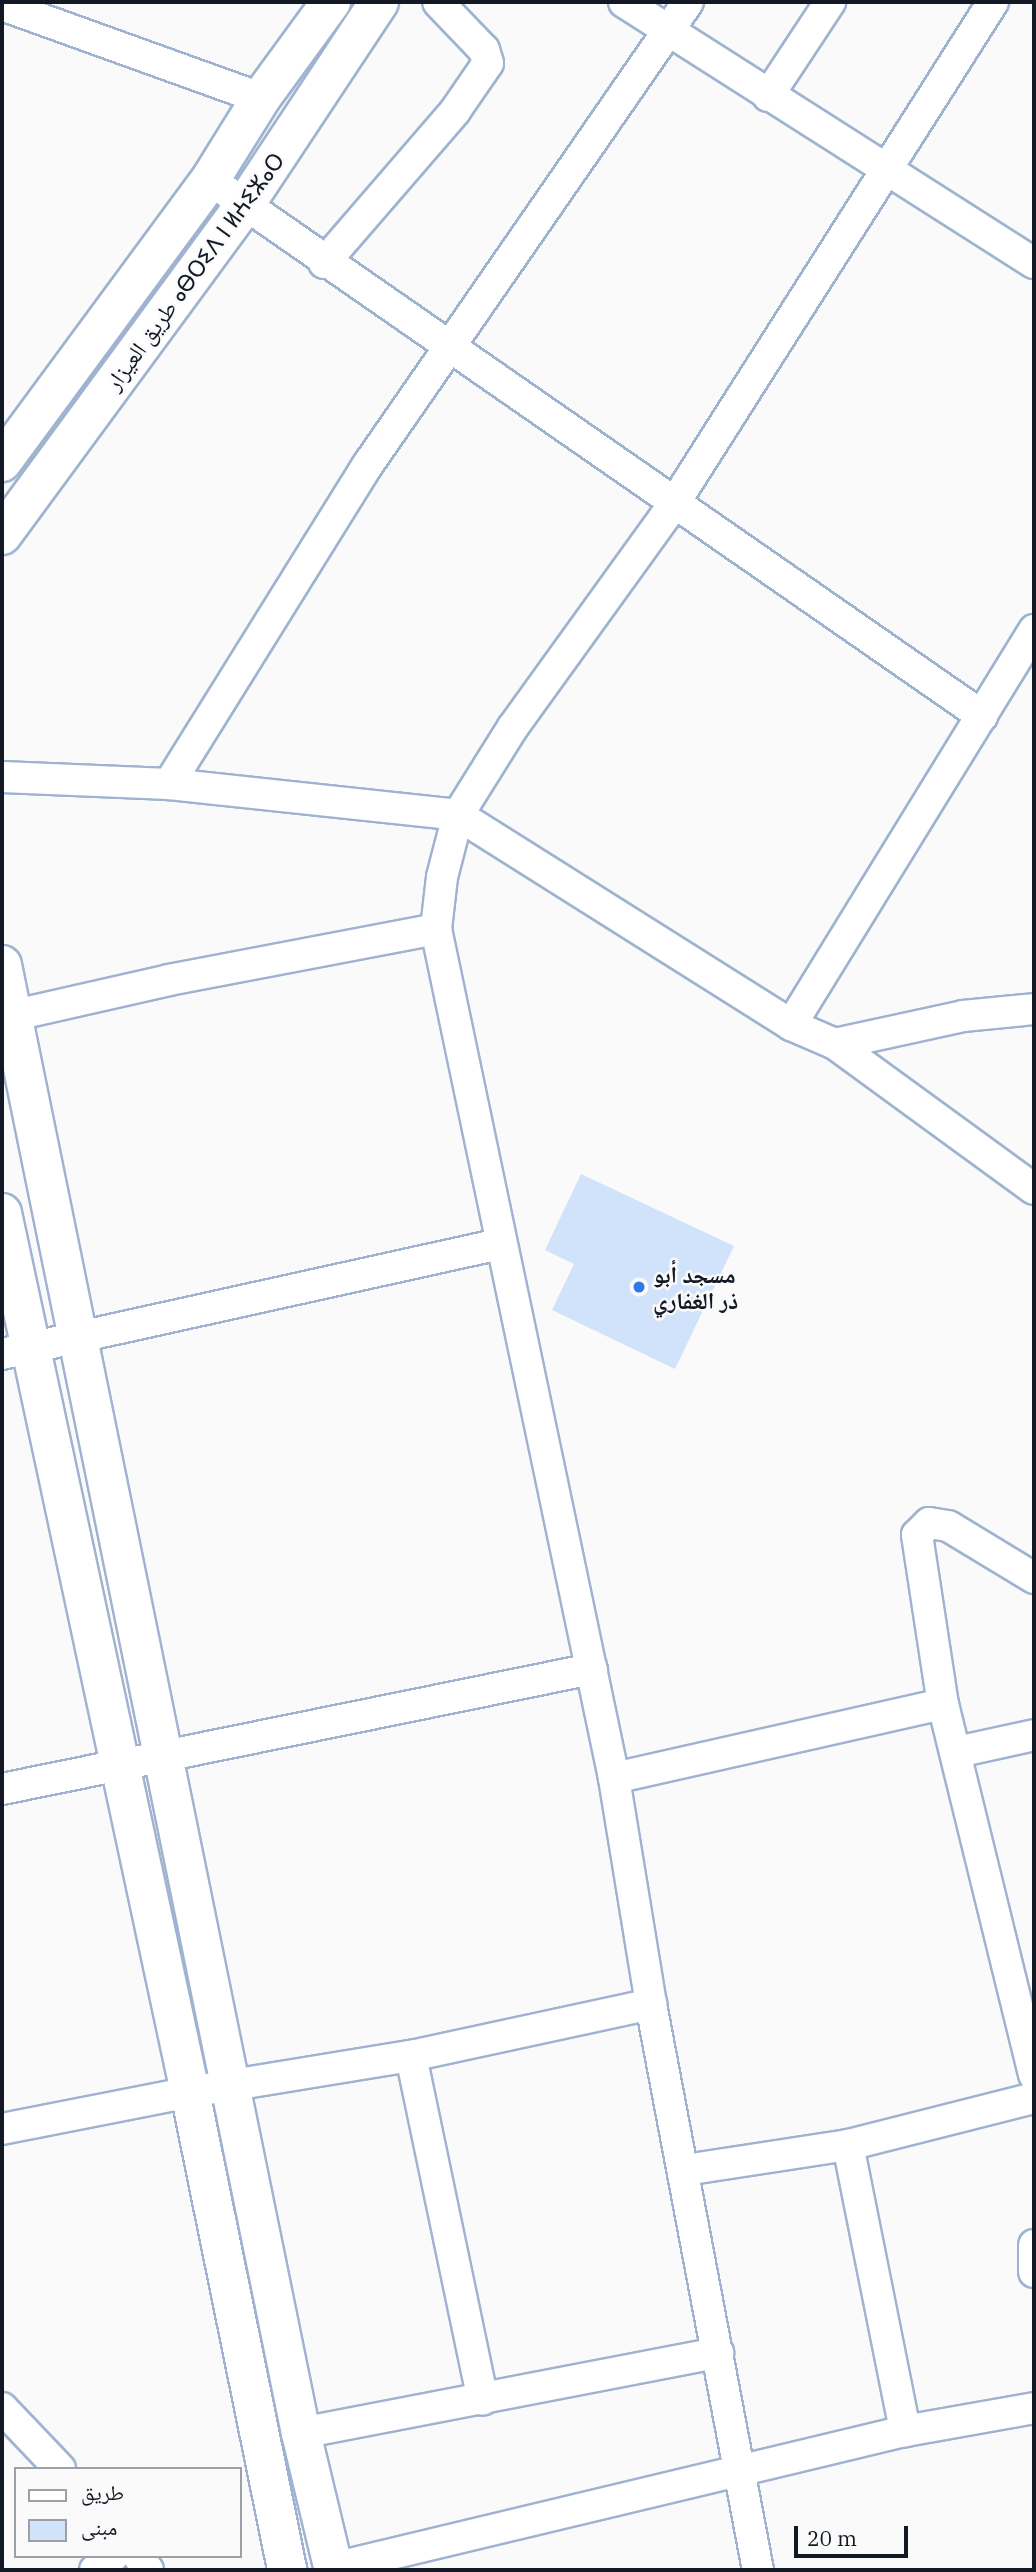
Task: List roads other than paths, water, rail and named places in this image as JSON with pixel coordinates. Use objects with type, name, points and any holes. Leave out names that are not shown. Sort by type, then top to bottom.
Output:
[{"type":"main road","name":"طريق العيزار ⴰⴱⵔⵉⴷ ⵏ ⵍⵄⵉⵣⴰⵔ","points":[[2,462],[211,180],[261,98],[331,2]]},
{"type":"main road","name":"طريق العيزار ⴰⴱⵔⵉⴷ ⵏ ⵍⵄⵉⵣⴰⵔ","points":[[2,535],[246,203],[379,2]]},
{"type":"main road","points":[[2,965],[6,1018],[163,1756],[301,2433],[334,2569]]},
{"type":"main road","points":[[2,1213],[16,1350],[119,1765],[190,2092],[287,2570]]},
{"type":"street","points":[[324,263],[447,120],[488,63],[484,50],[438,2]]},
{"type":"street","points":[[624,2],[667,34],[889,168],[1034,263]]},
{"type":"street","points":[[169,785],[360,477],[688,2]]},
{"type":"street","points":[[768,96],[830,2]]},
{"type":"street","points":[[758,2570],[685,2170],[651,2004],[593,1669],[500,1244],[436,929],[442,877],[458,815],[513,727],[675,502],[993,2]]},
{"type":"street","points":[[2,5],[261,98]]},
{"type":"street","points":[[211,180],[246,203],[324,263],[452,346],[982,716]]},
{"type":"street","points":[[791,1025],[1034,630]]},
{"type":"street","points":[[2,778],[169,785],[458,815],[791,1025],[835,1044],[1034,1189]]},
{"type":"street","points":[[6,1018],[182,978],[436,929]]},
{"type":"street","points":[[835,1044],[963,1016],[1034,1009]]},
{"type":"street","points":[[16,1350],[500,1244]]},
{"type":"street","points":[[1034,1578],[948,1526],[929,1523],[923,1527],[917,1543],[943,1704],[957,1752],[1034,2075]]},
{"type":"street","points":[[2,1788],[593,1669]]},
{"type":"street","points":[[614,1778],[943,1704]]},
{"type":"street","points":[[957,1752],[1034,1735]]},
{"type":"street","points":[[2,2129],[190,2092],[411,2056],[651,2004]]},
{"type":"street","points":[[411,2056],[483,2400]]},
{"type":"street","points":[[685,2170],[848,2145],[1034,2098]]},
{"type":"street","points":[[848,2145],[905,2431]]},
{"type":"street","points":[[1034,2245],[1034,2272]]},
{"type":"street","points":[[301,2433],[718,2353]]},
{"type":"street","points":[[2,2408],[58,2467]]},
{"type":"street","points":[[334,2569],[905,2431],[1034,2408]]},
{"type":"street","points":[[95,2570],[110,2558]]},
{"type":"place","name":"مسجد أبو ذر الغفاري","points":[[639,1287]]}]
